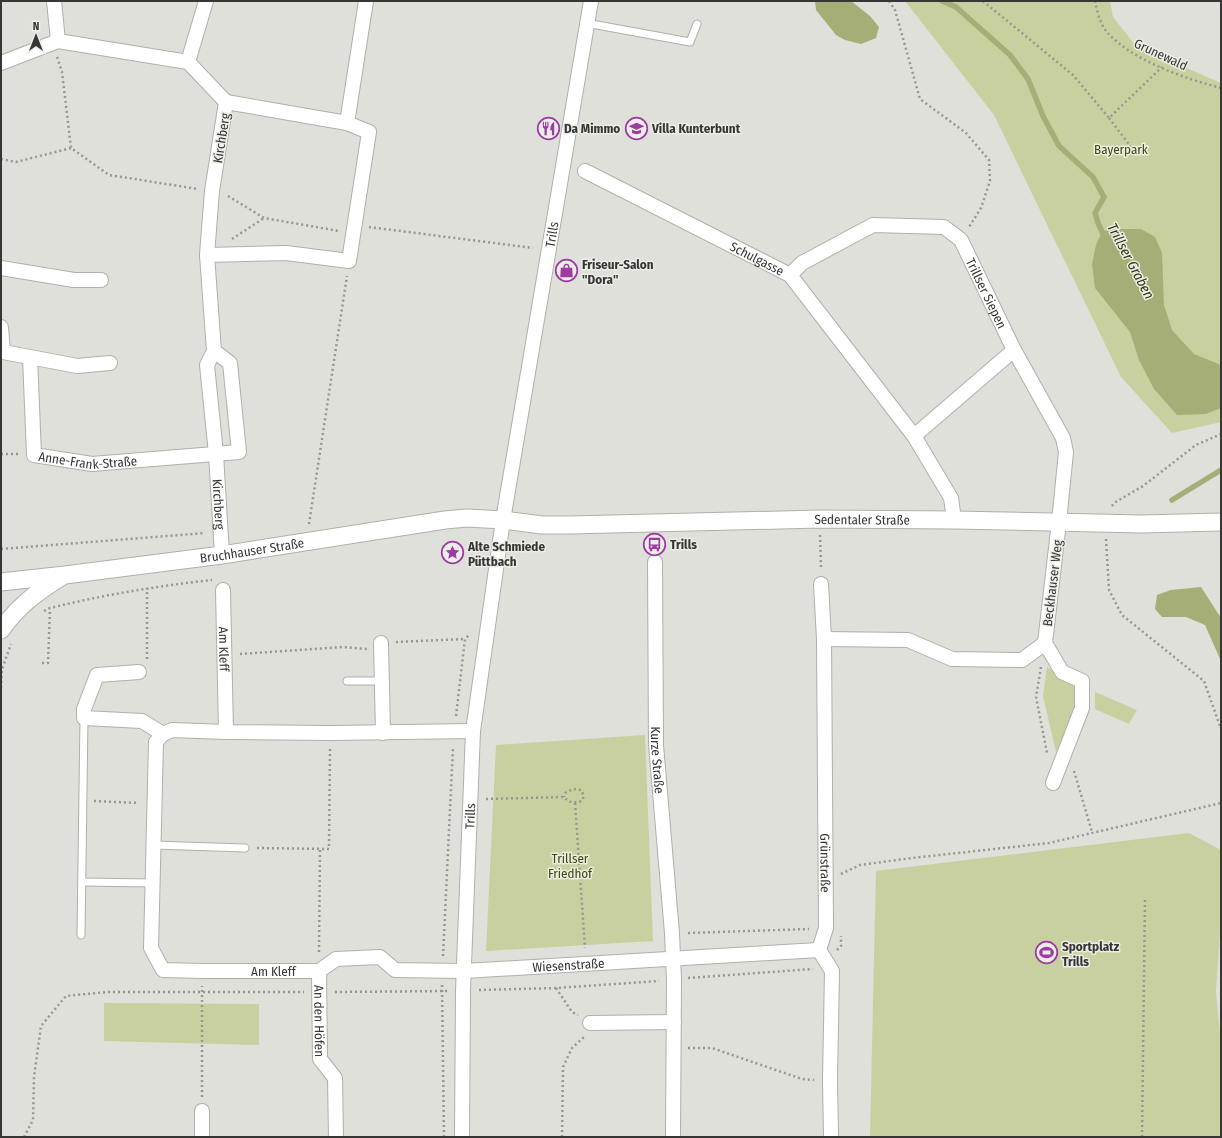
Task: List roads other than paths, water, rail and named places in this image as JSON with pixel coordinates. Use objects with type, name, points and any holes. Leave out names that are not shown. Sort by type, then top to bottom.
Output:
[{"type":"street","points":[[54,1],[55,42]]},
{"type":"street","points":[[1,63],[55,42],[188,62],[206,1]]},
{"type":"street","points":[[347,123],[366,1]]},
{"type":"street","name":"Trills","points":[[462,1137],[464,971],[473,731],[503,520],[550,250],[590,1]]},
{"type":"street","name":"Kirchberg","points":[[188,62],[226,102],[212,191],[207,255],[214,351],[207,365],[216,454],[222,555]]},
{"type":"street","points":[[207,255],[286,253],[349,261],[369,132],[347,123],[226,102]]},
{"type":"street","name":"Schulgasse","points":[[585,171],[790,275],[914,436],[950,498],[954,520]]},
{"type":"street","name":"Trillser Siepen","points":[[790,275],[802,263],[873,225],[944,227],[961,240],[1014,350],[1063,438],[1066,452],[1059,522]]},
{"type":"street","points":[[1,268],[74,280],[101,280]]},
{"type":"street","points":[[1,327],[3,352],[76,366],[110,363]]},
{"type":"street","points":[[914,436],[1014,350]]},
{"type":"street","points":[[214,351],[230,363],[239,452],[216,454]]},
{"type":"street","name":"Anne-Frank-Straße","points":[[30,357],[34,455],[92,464],[216,454]]},
{"type":"street","name":"Bruchhauser Straße","points":[[1,582],[222,555],[445,520],[467,518],[503,520]]},
{"type":"street","name":"Sedentaler Straße","points":[[503,520],[538,524],[570,525],[820,519],[1142,524],[1221,522]]},
{"type":"street","name":"Beckhauser Weg","points":[[1053,783],[1082,708],[1082,682],[1062,672],[1045,643],[1059,522]]},
{"type":"street","name":"Kurze Straße","points":[[655,562],[656,745],[673,959]]},
{"type":"street","points":[[7,635],[12,615],[27,600],[65,575]]},
{"type":"street","name":"Grünstraße","points":[[819,950],[826,928],[824,639],[821,584]]},
{"type":"street","name":"Am Kleff","points":[[219,585],[224,654],[226,732]]},
{"type":"street","name":"Beckhauser Weg","points":[[824,639],[908,640],[952,659],[1022,660],[1045,643]]},
{"type":"street","points":[[381,646],[383,733]]},
{"type":"street","points":[[139,672],[97,675],[84,709],[84,718],[142,721],[163,734],[172,730],[330,733],[473,731]]},
{"type":"street","name":"Am Kleff","points":[[163,734],[156,742],[151,948],[163,970],[319,971]]},
{"type":"street","points":[[819,950],[832,971],[830,1137]]},
{"type":"street","name":"Wiesenstraße","points":[[464,971],[819,950]]},
{"type":"street","points":[[319,971],[336,959],[380,957],[395,970],[464,971]]},
{"type":"street","points":[[673,959],[673,1137]]},
{"type":"street","name":"An den Höfen","points":[[319,971],[320,1059],[335,1078],[336,1137]]},
{"type":"street","points":[[590,1023],[674,1022]]},
{"type":"street","points":[[202,1111],[202,1137]]},
{"type":"lane","points":[[586,23],[690,42],[697,24]]},
{"type":"lane","points":[[347,681],[382,682]]},
{"type":"lane","points":[[81,935],[83,882],[84,718]]},
{"type":"lane","points":[[153,845],[245,848]]},
{"type":"lane","points":[[83,882],[152,883]]},
{"type":"water","points":[[815,1],[851,1],[870,16],[879,27],[876,38],[861,44],[845,40],[836,35],[816,10]]},
{"type":"water","points":[[1110,229],[1141,229],[1155,237],[1162,253],[1164,305],[1172,330],[1194,354],[1221,365],[1221,408],[1206,414],[1177,415],[1154,389],[1139,360],[1130,332],[1095,288],[1092,264],[1096,245],[1102,232]]},
{"type":"water","points":[[1201,587],[1221,618],[1221,661],[1205,625],[1186,617],[1162,617],[1155,609],[1157,595],[1171,590]]},
{"type":"waterway","name":"Trillser Graben","points":[[942,1],[956,7],[1010,55],[1028,79],[1043,116],[1059,146],[1093,177],[1104,197],[1095,213],[1105,238]]},
{"type":"waterway","name":"Trillser Graben","points":[[1172,500],[1221,470]]},
{"type":"place","name":"Da Mimmo","points":[[548,128]]},
{"type":"place","name":"Villa Kunterbunt","points":[[636,128]]},
{"type":"place","name":"Friseur-Salon \"Dora\"","points":[[567,271]]},
{"type":"place","name":"Trills","points":[[655,544]]},
{"type":"place","name":"Alte Schmiede Püttbach","points":[[452,553]]},
{"type":"place","name":"Sportplatz Trills","points":[[1046,953]]},
{"type":"park label","name":"Bayerpark","points":[[1121,149]]},
{"type":"park label","name":"Trillser Friedhof","points":[[570,866]]}]
